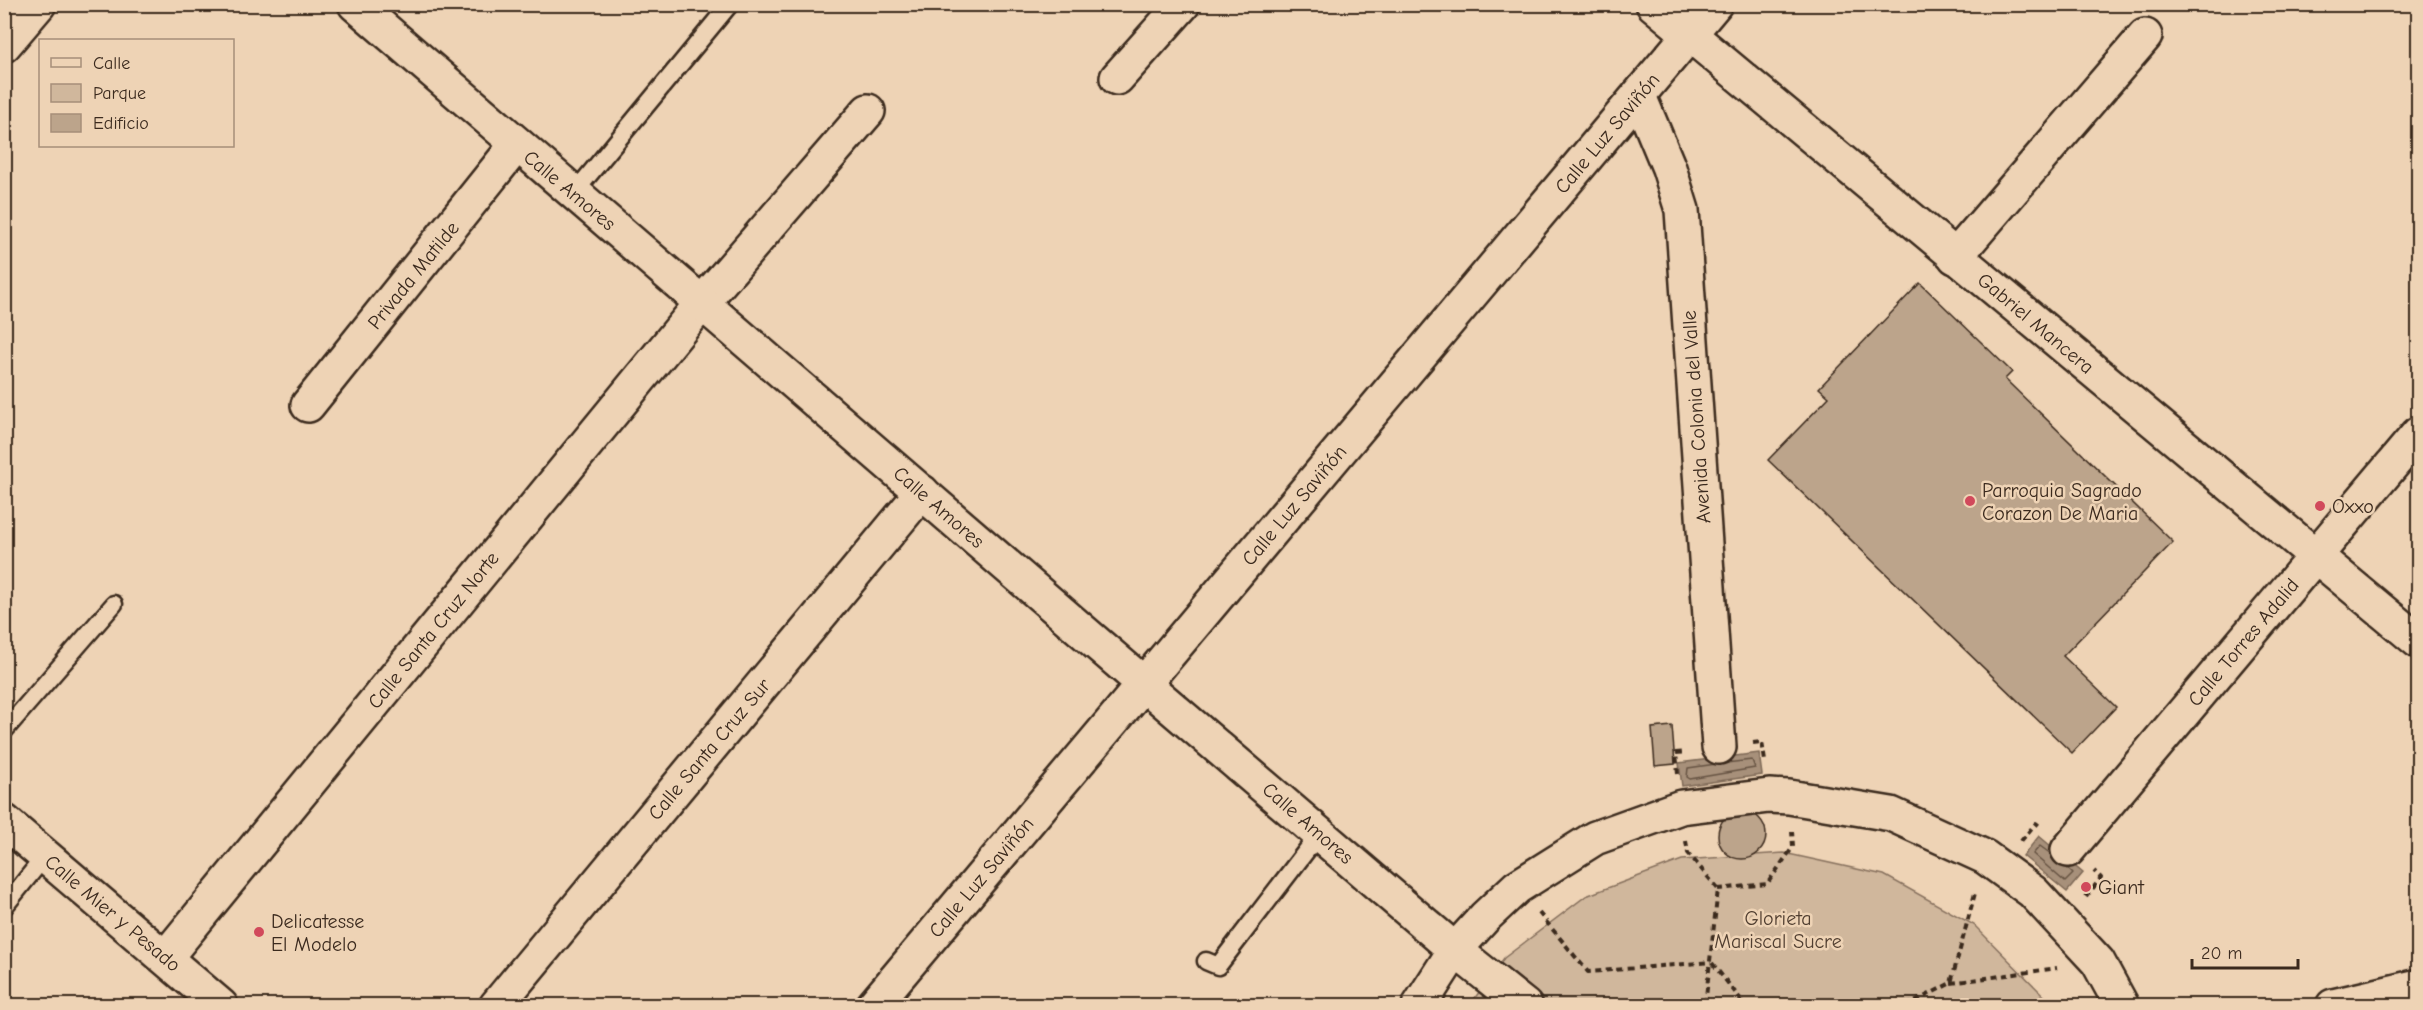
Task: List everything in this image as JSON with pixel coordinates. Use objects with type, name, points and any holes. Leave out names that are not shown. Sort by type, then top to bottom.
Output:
[{"type":"street","points":[[4,45],[39,4]]},
{"type":"street","name":"Calle Amores","points":[[355,4],[1144,684],[1455,950],[1525,1005]]},
{"type":"street","points":[[1117,78],[1183,4]]},
{"type":"street","name":"Gabriel Mancera","points":[[1653,4],[2418,641]]},
{"type":"street","points":[[1684,4],[1689,36]]},
{"type":"street","name":"Calle Luz Saviñón","points":[[873,1005],[1715,4]]},
{"type":"street","points":[[1955,256],[2145,36]]},
{"type":"street","name":"Avenida Colonia del Valle","points":[[1639,96],[1669,168],[1682,210],[1719,747]]},
{"type":"street","name":"Calle Santa Cruz Norte","points":[[165,958],[702,303],[868,111]]},
{"type":"street","name":"Privada Matilde","points":[[308,405],[517,144]]},
{"type":"street","name":"Calle Torres Adalid","points":[[2068,850],[2418,434]]},
{"type":"street","name":"Calle Santa Cruz Sur","points":[[496,1005],[922,492]]},
{"type":"street","points":[[1419,1005],[1455,950],[1485,917],[1517,887],[1595,838],[1681,807],[1769,796],[1789,796],[1892,814],[1985,856],[2033,892],[2098,962],[2122,1005]]},
{"type":"street","name":"Calle Mier y Pesado","points":[[4,821],[220,1005]]},
{"type":"street","points":[[2333,1005],[2418,986]]},
{"type":"lane","points":[[574,193],[730,4]]},
{"type":"lane","points":[[4,731],[114,604]]},
{"type":"lane","points":[[1206,961],[1218,966],[1320,833]]},
{"type":"lane","points":[[4,907],[45,856]]},
{"type":"path","points":[[1705,1005],[1718,889],[1688,853],[1676,753],[1719,747]]},
{"type":"path","points":[[1718,889],[1767,884],[1793,847],[1789,796]]},
{"type":"path","points":[[1951,983],[1985,856]]},
{"type":"path","points":[[1517,887],[1588,972],[1711,962]]},
{"type":"path","points":[[1711,962],[1746,1005]]},
{"type":"path","points":[[1906,1005],[1951,983],[2098,962]]},
{"type":"green space","name":"Glorieta Mariscal Sucre","points":[[1784,853],[1884,875],[1974,925],[2046,998],[2050,1005],[1469,1006],[1504,958],[1586,896],[1682,860]]},
{"type":"water","points":[[1759,753],[1762,775],[1682,786],[1679,763]]},
{"type":"water","points":[[2039,836],[2083,873],[2067,892],[2023,856]]},
{"type":"building","name":"Parroquia Sagrado Corazon De Maria","points":[[1920,283],[2012,372],[2005,379],[2173,542],[2063,656],[2116,707],[2072,753],[1768,460],[1829,397],[1819,388]]},
{"type":"building","points":[[1672,726],[1675,764],[1655,766],[1652,728]]},
{"type":"building","points":[[1742,811],[1759,818],[1766,835],[1759,852],[1742,859],[1725,852],[1718,835],[1725,818]]},
{"type":"place","name":"Parroquia Sagrado Corazon De Maria","points":[[1970,501]]},
{"type":"place","name":"Oxxo","points":[[2320,506]]},
{"type":"place","name":"Giant","points":[[2086,887]]},
{"type":"place","name":"Delicatesse El Modelo","points":[[259,932]]}]
